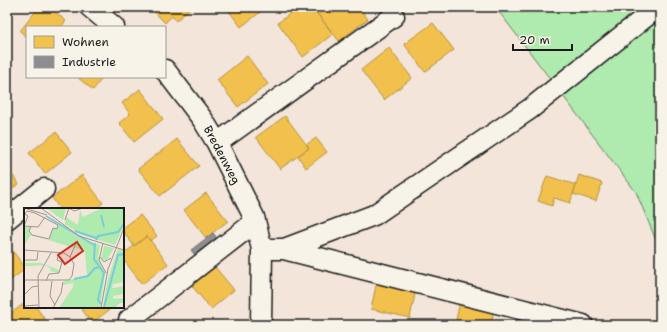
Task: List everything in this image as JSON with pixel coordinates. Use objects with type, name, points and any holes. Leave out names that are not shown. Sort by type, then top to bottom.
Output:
[{"type":"street","points":[[90,7],[113,26]]},
{"type":"street","points":[[284,249],[374,215],[530,109],[658,7]]},
{"type":"street","points":[[217,143],[394,16]]},
{"type":"street","name":"Bredenweg","points":[[166,71],[203,120],[217,143],[255,222],[262,249],[261,325]]},
{"type":"street","points":[[7,218],[44,189]]},
{"type":"street","points":[[129,320],[255,222]]},
{"type":"street","points":[[262,249],[284,249],[583,325]]},
{"type":"green space","points":[[494,7],[660,7],[660,250],[636,192]]},
{"type":"building: Wohnen","points":[[39,7],[49,7],[66,21],[62,26],[26,26],[26,36],[20,31]]},
{"type":"building: Wohnen","points":[[150,7],[191,7],[176,21],[172,16],[165,23]]},
{"type":"building: Wohnen","points":[[226,7],[267,7],[241,27]]},
{"type":"building: Wohnen","points":[[298,7],[312,7],[333,34],[303,57],[278,23]]},
{"type":"building: Wohnen","points":[[324,7],[358,7],[368,19],[339,41],[317,13]]},
{"type":"building: Wohnen","points":[[433,23],[454,50],[425,72],[404,44]]},
{"type":"building: Wohnen","points":[[389,48],[412,78],[384,100],[361,70]]},
{"type":"building: Wohnen","points":[[247,56],[268,84],[238,107],[217,80]]},
{"type":"building: Wohnen","points":[[78,78],[102,78],[93,90]]},
{"type":"building: Wohnen","points":[[140,89],[163,119],[134,142],[119,123],[130,114],[122,103]]},
{"type":"building: Wohnen","points":[[285,116],[309,148],[280,169],[256,137]]},
{"type":"building: Wohnen","points":[[56,132],[72,152],[45,174],[29,153]]},
{"type":"building: Wohnen","points":[[316,138],[327,152],[306,168],[298,156],[309,148],[306,145]]},
{"type":"building: Wohnen","points":[[177,139],[199,166],[160,196],[138,169]]},
{"type":"building: Wohnen","points":[[7,168],[19,184],[7,192]]},
{"type":"building: Wohnen","points":[[82,175],[103,203],[96,208],[59,208],[52,198]]},
{"type":"building: Wohnen","points":[[579,175],[602,183],[596,201],[573,194]]},
{"type":"building: Wohnen","points":[[547,176],[576,185],[570,203],[554,198],[552,206],[538,201]]},
{"type":"building: Wohnen","points":[[206,193],[228,221],[206,238],[184,210]]},
{"type":"building: Wohnen","points":[[140,215],[157,236],[150,241],[147,236],[134,246],[124,232],[124,227]]},
{"type":"building: Wohnen","points":[[147,236],[168,264],[142,284],[124,260],[124,253]]},
{"type":"building: Wohnen","points":[[7,244],[24,266],[24,270],[7,283]]},
{"type":"building: Wohnen","points":[[215,267],[234,290],[211,309],[192,286]]},
{"type":"building: Wohnen","points":[[377,281],[416,289],[410,318],[371,309]]},
{"type":"building: Wohnen","points":[[460,301],[494,309],[491,325],[455,325]]},
{"type":"building: Wohnen","points":[[24,304],[24,308],[37,308],[49,325],[7,325],[7,316]]},
{"type":"building: Wohnen","points":[[81,308],[112,308],[92,323]]},
{"type":"building: Wohnen","points":[[526,317],[563,325],[524,325]]},
{"type":"building: Industrie","points":[[213,233],[220,242],[198,259],[191,250]]}]
